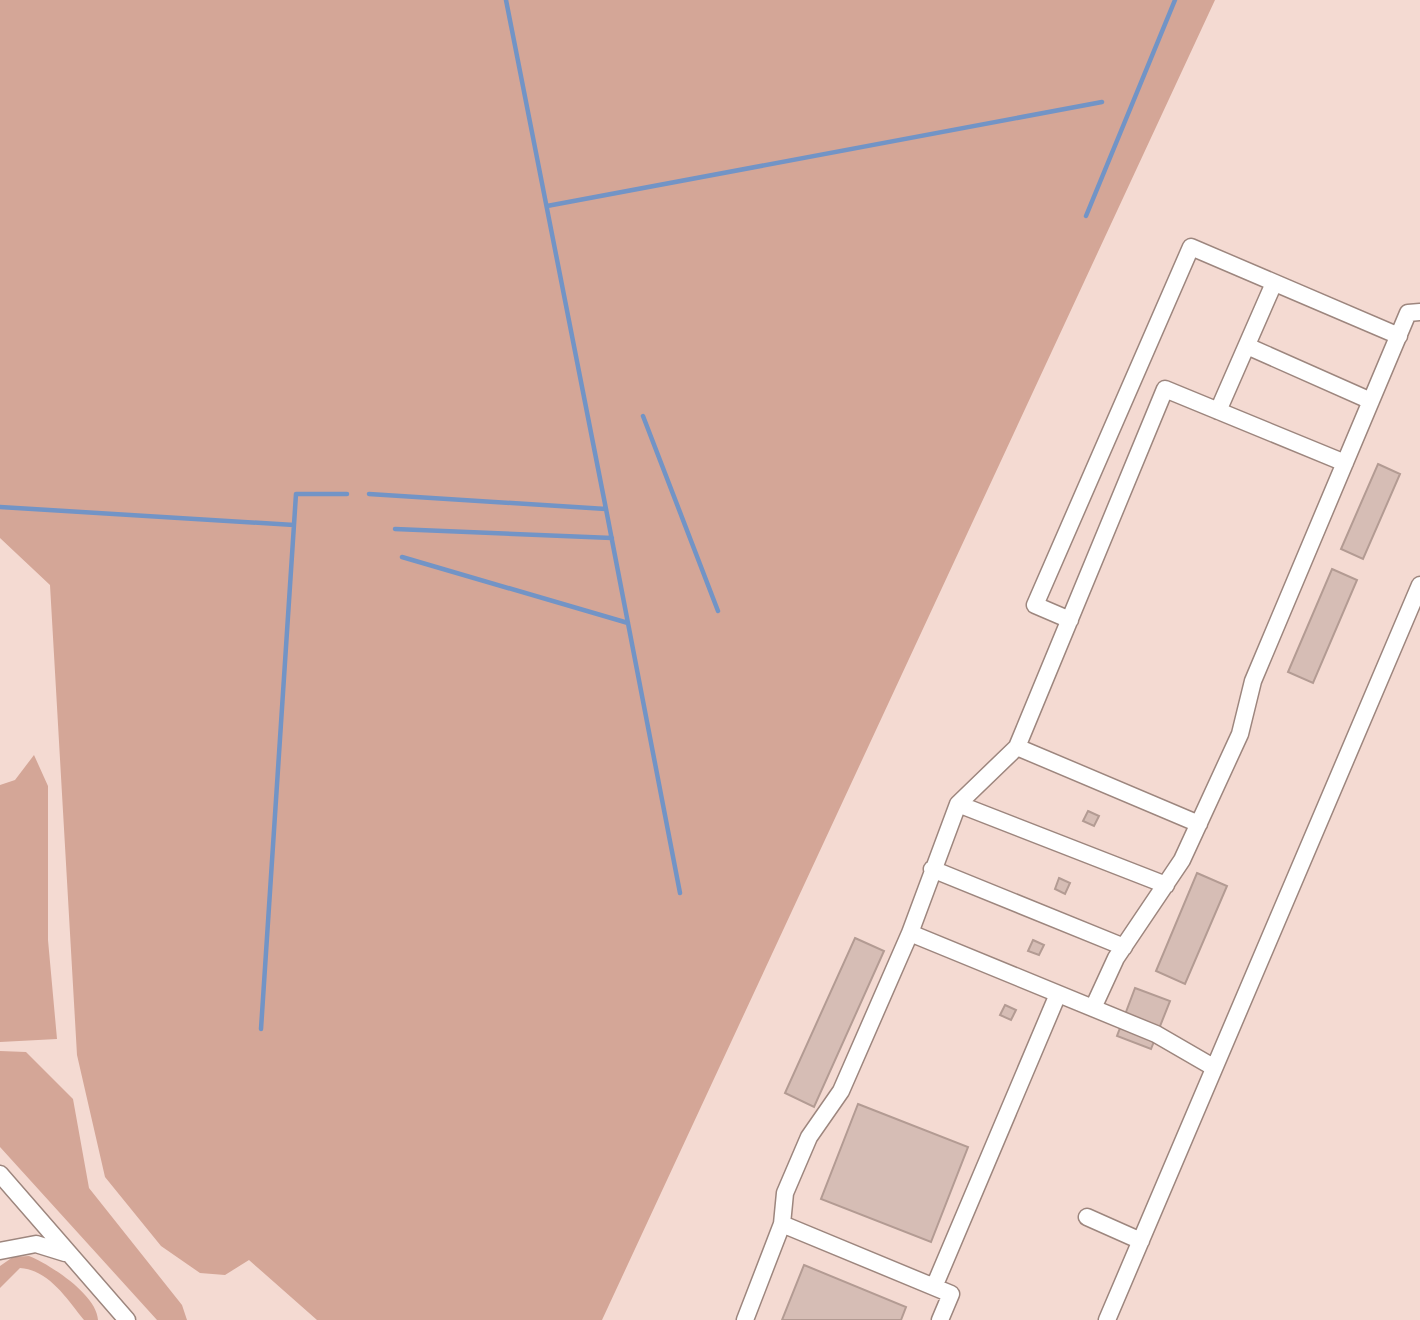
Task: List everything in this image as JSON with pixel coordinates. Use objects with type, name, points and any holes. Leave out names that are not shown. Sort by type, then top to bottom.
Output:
[{"type":"street","points":[[1070,620],[1035,605],[1191,247],[1399,336]]},
{"type":"street","points":[[1218,411],[1274,283]]},
{"type":"street","points":[[1093,1008],[1124,947],[1182,860],[1199,824],[1240,734],[1253,681],[1408,313],[1420,312]]},
{"type":"street","points":[[1247,346],[1371,401]]},
{"type":"street","points":[[745,1320],[782,1224],[785,1193],[809,1137],[841,1091],[910,933],[958,804],[1017,747],[1165,389],[1345,463]]},
{"type":"street","points":[[1107,1320],[1420,585]]},
{"type":"street","points":[[1017,747],[1199,824]]},
{"type":"street","points":[[958,804],[1166,885]]},
{"type":"street","points":[[932,869],[1124,947]]},
{"type":"street","points":[[910,933],[1156,1034],[1213,1067]]},
{"type":"street","points":[[934,1287],[1058,994]]},
{"type":"street","points":[[0,1174],[123,1319]]},
{"type":"street","points":[[1087,1217],[1141,1241]]},
{"type":"street","points":[[782,1224],[951,1294],[940,1320]]},
{"type":"street","points":[[0,1251],[36,1244],[70,1255]]},
{"type":"shaded area","points":[[0,0],[1215,0],[602,1320],[317,1320],[249,1260],[225,1275],[200,1273],[161,1246],[105,1177],[77,1055],[50,585],[0,538]]},
{"type":"shaded area","points":[[34,755],[48,786],[48,940],[57,1039],[0,1042],[0,785],[15,780]]},
{"type":"shaded area","points":[[0,1051],[26,1052],[73,1099],[89,1188],[182,1305],[187,1320],[157,1320],[0,1147]]},
{"type":"shaded area","points":[[29,1256],[49,1266],[82,1291],[96,1310],[98,1320],[84,1320],[49,1280],[30,1270],[20,1268],[0,1288],[0,1266],[13,1257]]},
{"type":"building","points":[[1378,464],[1400,474],[1363,559],[1341,549]]},
{"type":"building","points":[[1332,569],[1357,580],[1313,683],[1288,672]]},
{"type":"building","points":[[1088,811],[1099,816],[1094,826],[1083,821]]},
{"type":"building","points":[[1197,873],[1227,886],[1185,984],[1156,971]]},
{"type":"building","points":[[1059,878],[1070,883],[1065,894],[1055,889]]},
{"type":"building","points":[[855,938],[884,951],[814,1107],[785,1093]]},
{"type":"building","points":[[1033,940],[1044,945],[1039,955],[1028,951]]},
{"type":"building","points":[[1135,988],[1170,1001],[1151,1049],[1117,1036]]},
{"type":"building","points":[[1005,1005],[1016,1010],[1011,1020],[1000,1015]]},
{"type":"building","points":[[858,1104],[968,1147],[931,1242],[821,1199]]},
{"type":"building","points":[[804,1265],[906,1307],[901,1320],[782,1320]]},
{"type":"waterway","points":[[369,494],[606,509],[506,0]]},
{"type":"waterway","points":[[1086,216],[1175,0]]},
{"type":"waterway","points":[[547,206],[1102,102]]},
{"type":"waterway","points":[[643,416],[718,611]]},
{"type":"waterway","points":[[261,1029],[296,494],[347,494]]},
{"type":"waterway","points":[[0,507],[294,525]]},
{"type":"waterway","points":[[606,509],[680,893]]},
{"type":"waterway","points":[[395,529],[612,538]]},
{"type":"waterway","points":[[402,557],[628,623]]}]
